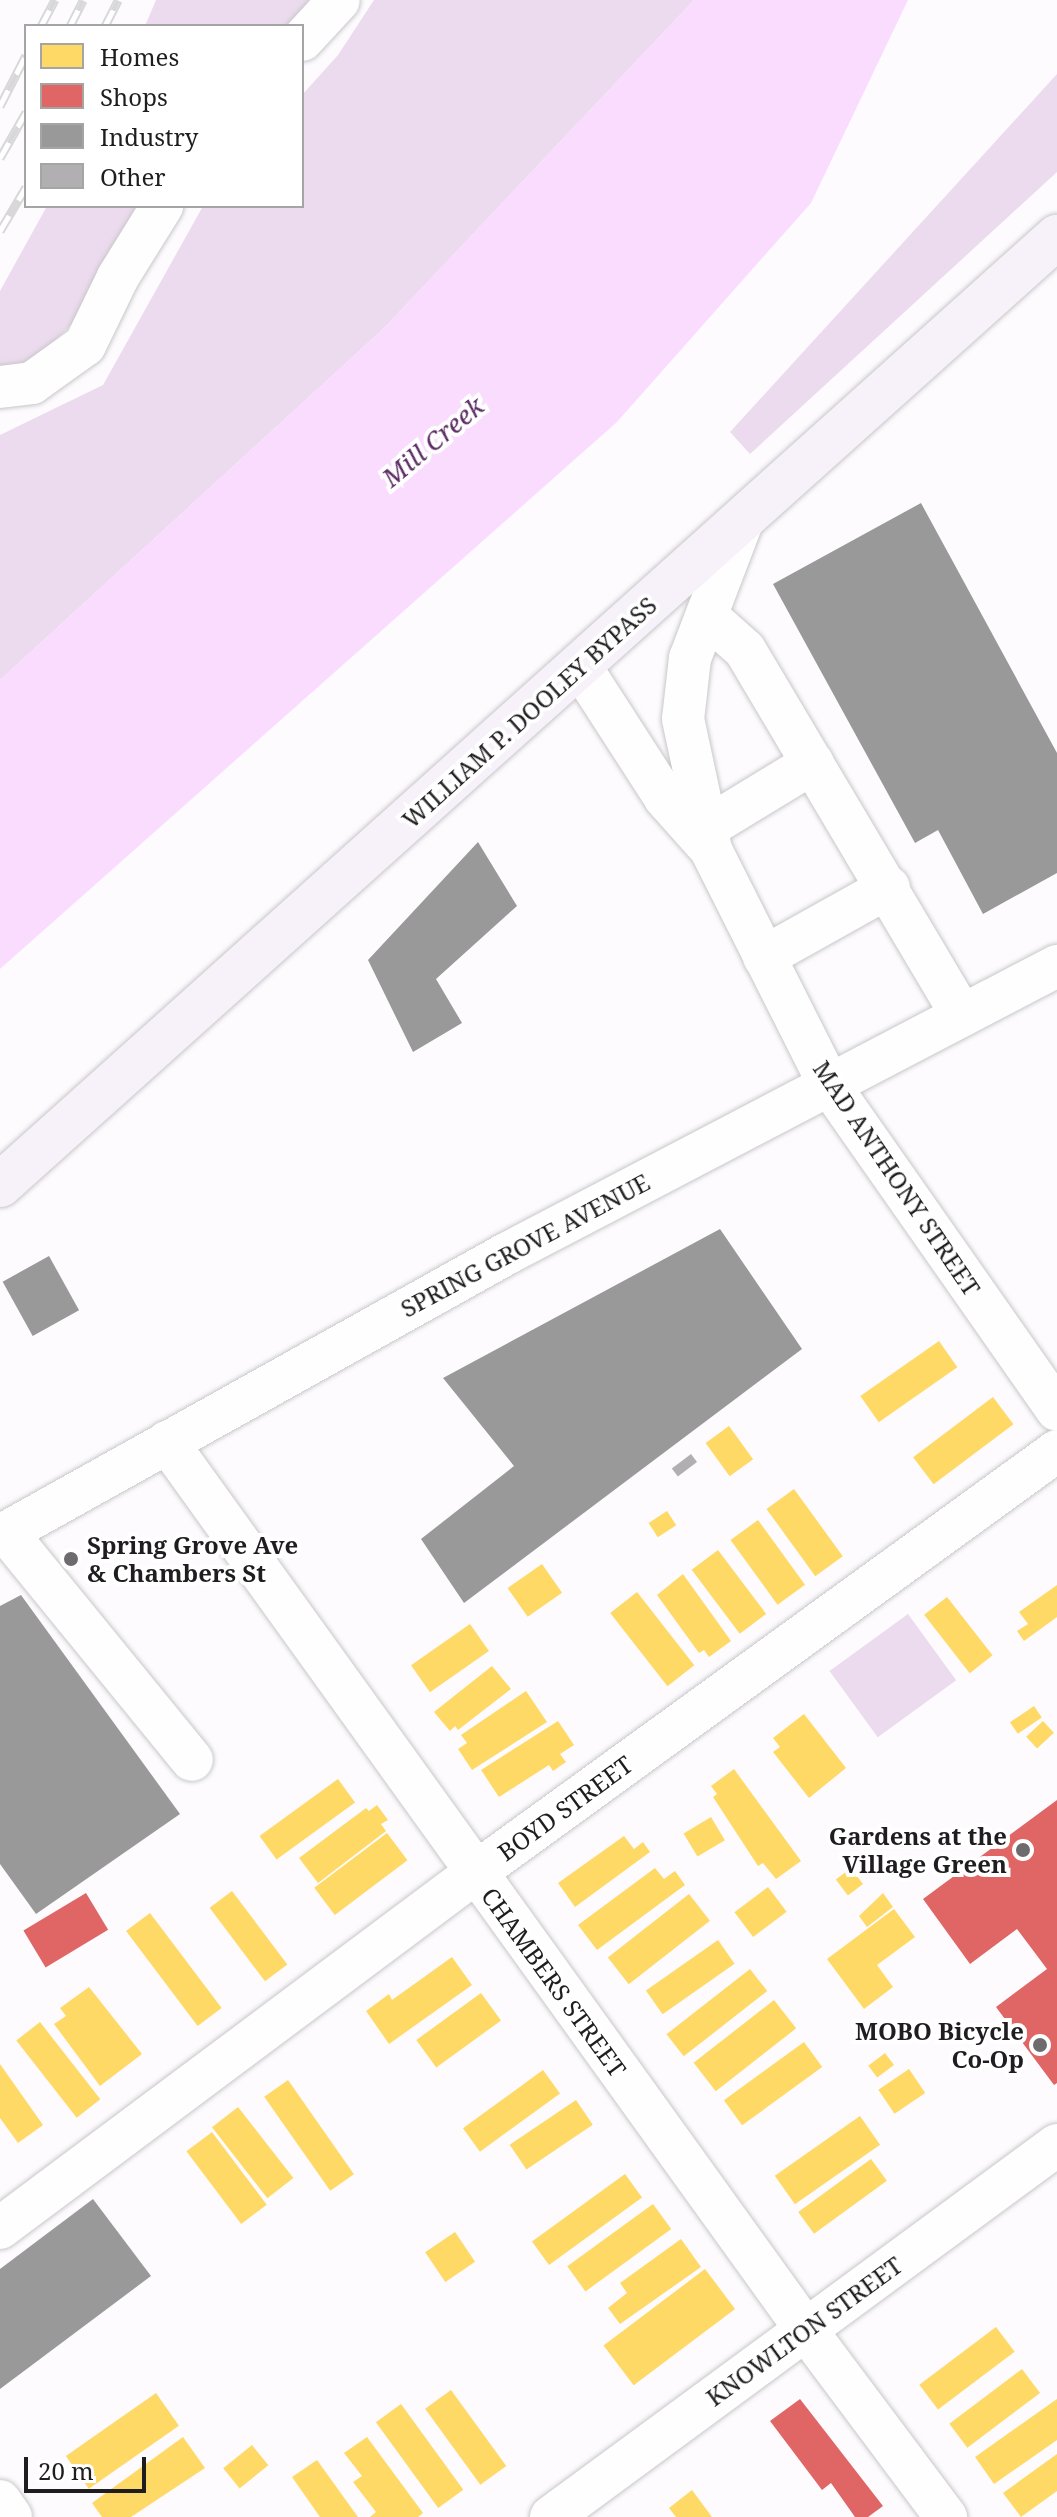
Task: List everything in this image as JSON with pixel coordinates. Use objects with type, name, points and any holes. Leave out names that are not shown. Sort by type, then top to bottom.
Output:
[{"type":"main road","name":"WILLIAM P. DOOLEY BYPASS","points":[[0,1185],[1057,237]]},
{"type":"street","points":[[304,38],[339,0]]},
{"type":"street","points":[[0,387],[32,383],[85,345],[118,277],[161,208]]},
{"type":"street","name":"MAD ANTHONY STREET","points":[[742,522],[709,618],[690,658],[683,719],[708,839],[828,1083],[1057,1410]]},
{"type":"street","points":[[709,618],[745,650],[889,887],[962,1015]]},
{"type":"street","name":"MAD ANTHONY STREET","points":[[580,666],[665,798],[708,839]]},
{"type":"street","points":[[708,839],[813,763]]},
{"type":"street","points":[[764,957],[889,887]]},
{"type":"street","name":"SPRING GROVE AVENUE","points":[[3,1534],[828,1083],[1057,966]]},
{"type":"street","name":"CHAMBERS STREET","points":[[167,1442],[806,2330],[946,2517]]},
{"type":"street","name":"BOYD STREET","points":[[0,2228],[475,1873],[1057,1451]]},
{"type":"street","points":[[3,1534],[192,1760]]},
{"type":"street","name":"KNOWLTON STREET","points":[[551,2517],[1057,2145]]},
{"type":"street","points":[[0,2501],[11,2517]]},
{"type":"shaded area","points":[[156,0],[309,0],[292,24],[146,24]]},
{"type":"shaded area","points":[[374,0],[694,0],[384,328],[0,680],[0,435],[103,385],[202,208],[304,208],[304,93],[338,55]]},
{"type":"shaded area","points":[[1057,74],[1057,172],[750,454],[730,432]]},
{"type":"shaded area","points":[[46,208],[141,208],[80,316],[24,371],[0,370],[0,291]]},
{"type":"shaded area","points":[[908,1614],[956,1680],[878,1737],[830,1671]]},
{"type":"water","name":"Mill Creek","points":[[694,0],[908,0],[811,203],[617,422],[0,969],[0,680],[384,328]]},
{"type":"building: Homes","points":[[939,1341],[957,1367],[879,1422],[860,1396]]},
{"type":"building: Homes","points":[[993,1397],[1013,1424],[934,1484],[913,1457]]},
{"type":"building: Homes","points":[[729,1426],[753,1459],[730,1476],[706,1443]]},
{"type":"building: Homes","points":[[794,1489],[843,1556],[815,1576],[766,1509]]},
{"type":"building: Homes","points":[[667,1511],[676,1525],[658,1537],[649,1523]]},
{"type":"building: Homes","points":[[758,1520],[805,1585],[778,1605],[730,1540]]},
{"type":"building: Homes","points":[[718,1550],[766,1614],[740,1634],[692,1570]]},
{"type":"building: Homes","points":[[542,1564],[562,1593],[528,1617],[508,1588]]},
{"type":"building: Homes","points":[[683,1574],[731,1641],[709,1657],[704,1650],[699,1653],[657,1595]]},
{"type":"building: Homes","points":[[1057,1585],[1057,1617],[1024,1641],[1017,1631],[1028,1624],[1019,1612]]},
{"type":"building: Homes","points":[[637,1592],[694,1665],[667,1686],[610,1613]]},
{"type":"building: Homes","points":[[947,1597],[993,1655],[970,1673],[924,1615]]},
{"type":"building: Homes","points":[[470,1624],[489,1651],[430,1692],[411,1665]]},
{"type":"building: Homes","points":[[492,1666],[511,1689],[458,1730],[455,1726],[450,1731],[434,1712]]},
{"type":"building: Homes","points":[[526,1691],[547,1722],[472,1770],[458,1749],[467,1743],[461,1735]]},
{"type":"building: Homes","points":[[1034,1706],[1042,1718],[1018,1734],[1010,1722]]},
{"type":"building: Homes","points":[[804,1714],[846,1768],[809,1798],[773,1752],[780,1747],[773,1738]]},
{"type":"building: Homes","points":[[558,1721],[574,1745],[560,1754],[566,1762],[553,1771],[549,1765],[499,1797],[481,1770]]},
{"type":"building: Homes","points":[[1043,1721],[1054,1733],[1037,1748],[1026,1737]]},
{"type":"building: Homes","points":[[734,1769],[801,1861],[776,1879],[763,1863],[758,1866],[713,1797],[717,1794],[711,1786]]},
{"type":"building: Homes","points":[[338,1779],[355,1802],[277,1859],[260,1836]]},
{"type":"building: Homes","points":[[377,1805],[388,1820],[381,1824],[386,1831],[318,1883],[299,1858],[366,1808],[369,1811]]},
{"type":"building: Homes","points":[[711,1817],[725,1840],[697,1857],[684,1833]]},
{"type":"building: Homes","points":[[387,1833],[407,1860],[335,1915],[314,1888]]},
{"type":"building: Homes","points":[[624,1836],[634,1849],[643,1842],[650,1852],[575,1907],[558,1883]]},
{"type":"building: Homes","points":[[655,1868],[664,1879],[675,1871],[685,1885],[597,1950],[578,1925]]},
{"type":"building: Homes","points":[[851,1868],[863,1884],[848,1895],[836,1879]]},
{"type":"building: Homes","points":[[768,1887],[787,1912],[753,1937],[734,1912]]},
{"type":"building: Homes","points":[[232,1891],[287,1964],[265,1981],[210,1908]]},
{"type":"building: Homes","points":[[883,1893],[893,1907],[867,1927],[859,1916]]},
{"type":"building: Homes","points":[[689,1894],[710,1921],[629,1984],[608,1957]]},
{"type":"building: Homes","points":[[894,1909],[915,1937],[877,1965],[893,1987],[864,2009],[827,1959]]},
{"type":"building: Homes","points":[[150,1913],[222,2008],[198,2026],[126,1931]]},
{"type":"building: Homes","points":[[718,1940],[735,1964],[663,2014],[646,1990]]},
{"type":"building: Homes","points":[[452,1957],[472,1985],[389,2044],[366,2011],[389,1994],[392,2000]]},
{"type":"building: Homes","points":[[750,1969],[767,1991],[684,2056],[666,2034]]},
{"type":"building: Homes","points":[[89,1987],[142,2054],[100,2086],[54,2024],[66,2016],[60,2008]]},
{"type":"building: Homes","points":[[481,1993],[501,2021],[436,2068],[416,2040]]},
{"type":"building: Homes","points":[[774,2000],[796,2028],[716,2091],[694,2063]]},
{"type":"building: Homes","points":[[40,2022],[100,2099],[77,2118],[16,2040]]},
{"type":"building: Homes","points":[[804,2042],[822,2067],[742,2125],[724,2100]]},
{"type":"building: Homes","points":[[885,2053],[894,2065],[877,2078],[868,2066]]},
{"type":"building: Homes","points":[[0,2064],[43,2125],[18,2143],[0,2118]]},
{"type":"building: Homes","points":[[909,2069],[925,2093],[895,2114],[878,2090]]},
{"type":"building: Homes","points":[[543,2070],[560,2093],[480,2152],[463,2128]]},
{"type":"building: Homes","points":[[288,2080],[354,2174],[330,2191],[264,2097]]},
{"type":"building: Homes","points":[[576,2100],[593,2125],[526,2170],[510,2145]]},
{"type":"building: Homes","points":[[238,2107],[293,2178],[267,2198],[212,2127]]},
{"type":"building: Homes","points":[[860,2116],[880,2145],[795,2204],[775,2176]]},
{"type":"building: Homes","points":[[212,2132],[267,2205],[241,2224],[186,2151]]},
{"type":"building: Homes","points":[[871,2159],[887,2181],[814,2234],[798,2212]]},
{"type":"building: Homes","points":[[625,2174],[642,2197],[549,2265],[532,2242]]},
{"type":"building: Homes","points":[[653,2204],[671,2229],[585,2291],[567,2266]]},
{"type":"building: Homes","points":[[455,2232],[475,2262],[445,2282],[425,2252]]},
{"type":"building: Homes","points":[[681,2239],[701,2267],[620,2324],[608,2308],[627,2293],[620,2283]]},
{"type":"building: Homes","points":[[705,2269],[735,2309],[634,2385],[604,2345]]},
{"type":"building: Homes","points":[[996,2327],[1015,2352],[938,2410],[919,2385]]},
{"type":"building: Homes","points":[[1022,2369],[1040,2393],[967,2448],[949,2424]]},
{"type":"building: Homes","points":[[451,2390],[506,2466],[480,2485],[425,2409]]},
{"type":"building: Homes","points":[[156,2393],[179,2426],[89,2489],[66,2456]]},
{"type":"building: Homes","points":[[1057,2399],[1057,2440],[994,2484],[975,2457]]},
{"type":"building: Homes","points":[[401,2404],[463,2490],[438,2508],[376,2422]]},
{"type":"building: Homes","points":[[183,2437],[205,2468],[131,2517],[102,2517],[92,2503]]},
{"type":"building: Homes","points":[[367,2437],[423,2513],[418,2517],[370,2517],[376,2512],[353,2482],[362,2476],[344,2453]]},
{"type":"building: Homes","points":[[252,2445],[268,2465],[240,2488],[223,2468]]},
{"type":"building: Homes","points":[[1057,2454],[1057,2491],[1021,2517],[1003,2493]]},
{"type":"building: Homes","points":[[317,2460],[358,2517],[320,2517],[292,2477]]},
{"type":"building: Homes","points":[[692,2490],[712,2517],[676,2517],[669,2508]]},
{"type":"building: Shops","name":"Gardens at the Village Green","points":[[1057,1800],[1057,2083],[1054,2085],[996,2007],[1047,1969],[1017,1929],[970,1964],[923,1899]]},
{"type":"building: Shops","points":[[86,1893],[108,1930],[46,1967],[23,1931]]},
{"type":"building: Shops","points":[[800,2399],[883,2506],[868,2517],[855,2517],[831,2483],[822,2490],[770,2421]]},
{"type":"building: Industry","points":[[921,503],[1057,753],[1057,873],[983,914],[938,830],[915,843],[773,584]]},
{"type":"building: Industry","points":[[478,842],[517,906],[436,979],[462,1023],[413,1052],[368,960]]},
{"type":"building: Industry","points":[[720,1229],[802,1349],[464,1603],[421,1539],[514,1466],[443,1378]]},
{"type":"building: Industry","points":[[49,1256],[79,1310],[33,1336],[3,1282]]},
{"type":"building: Industry","points":[[21,1595],[180,1814],[36,1914],[0,1864],[0,1606]]},
{"type":"building: Industry","points":[[93,2199],[151,2276],[0,2389],[0,2269]]},
{"type":"building: Other","points":[[691,1454],[697,1462],[678,1476],[672,1468]]},
{"type":"railway","points":[[42,24],[55,0]]},
{"type":"railway","points":[[71,24],[83,0]]},
{"type":"railway","points":[[106,24],[118,0]]},
{"type":"railway","points":[[0,106],[24,59]]},
{"type":"railway","points":[[0,158],[24,116]]},
{"type":"railway","points":[[0,231],[24,190]]},
{"type":"place","name":"Spring Grove Ave & Chambers St","points":[[71,1559]]},
{"type":"place","name":"Gardens at the Village Green","points":[[1023,1850]]},
{"type":"place","name":"MOBO Bicycle Co-Op","points":[[1040,2045]]}]
